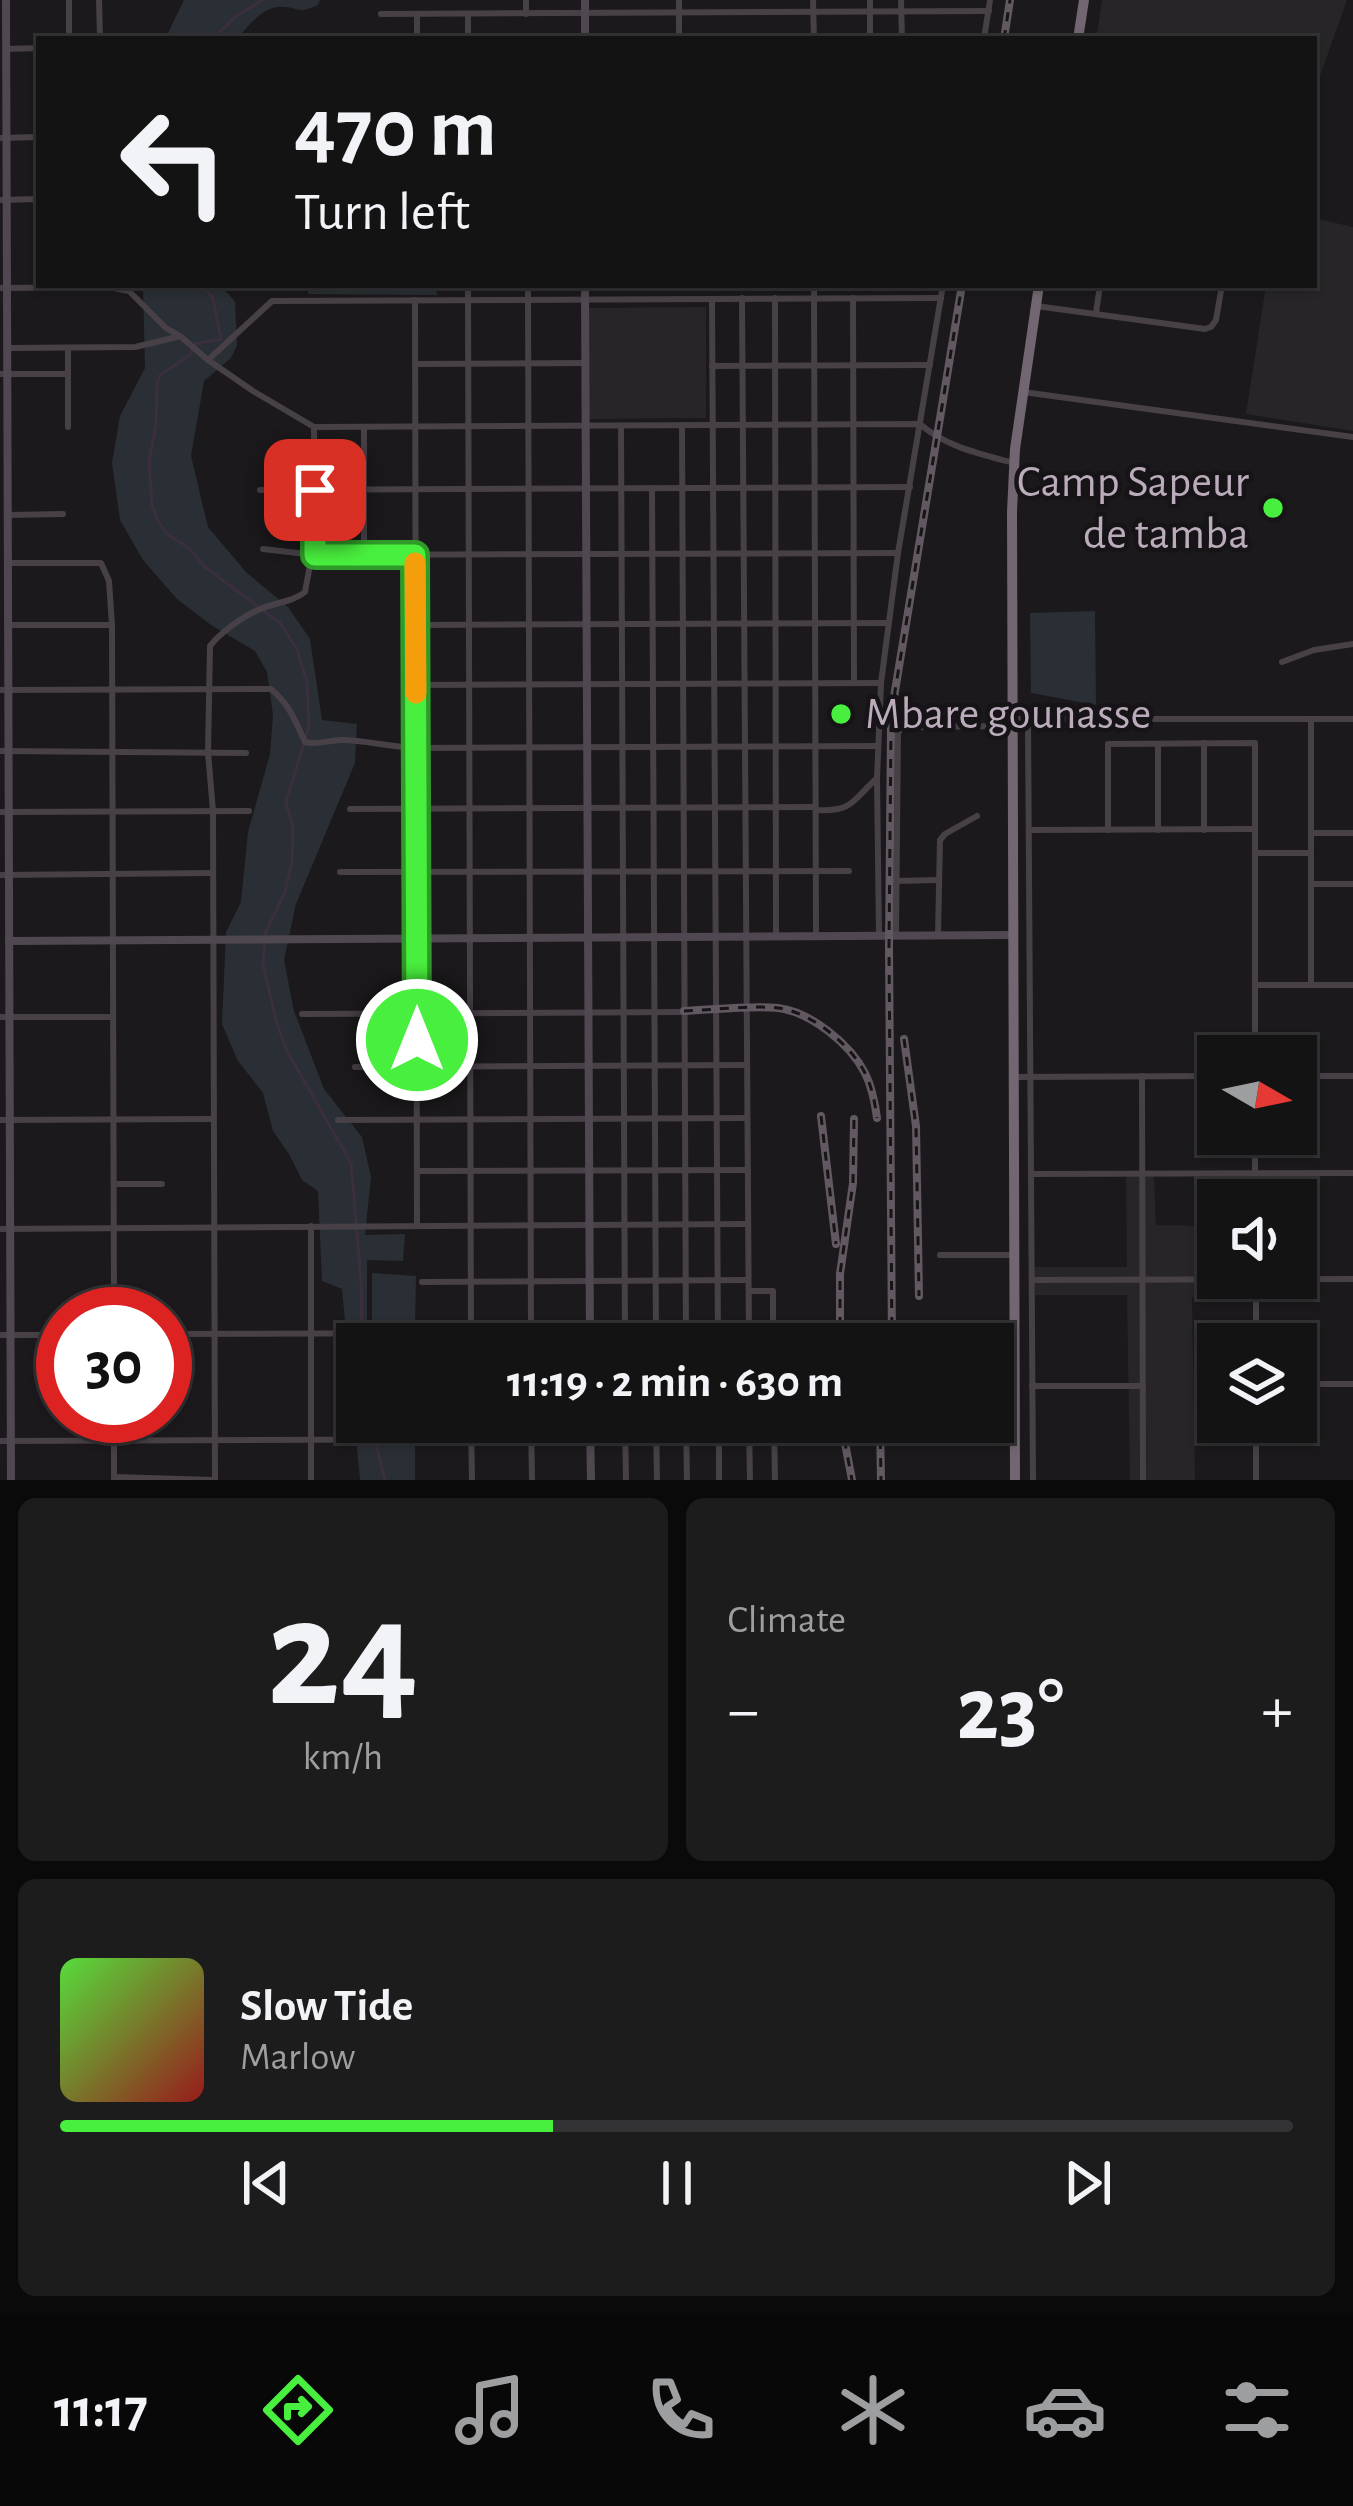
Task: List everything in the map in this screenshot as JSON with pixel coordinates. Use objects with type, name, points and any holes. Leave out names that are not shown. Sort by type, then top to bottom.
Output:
[{"type":"highway","points":[[1078,36],[1084,0]]},
{"type":"highway","points":[[1015,1480],[1014,463],[1039,288]]},
{"type":"street","points":[[6,0],[5,1441],[11,1480]]},
{"type":"street","points":[[69,0],[69,36]]},
{"type":"street","points":[[99,0],[100,36]]},
{"type":"street","points":[[526,0],[526,14]]},
{"type":"street","points":[[585,0],[585,36]]},
{"type":"street","points":[[679,0],[679,36]]},
{"type":"street","points":[[813,0],[814,36]]},
{"type":"street","points":[[870,0],[870,36]]},
{"type":"street","points":[[902,0],[902,36]]},
{"type":"street","points":[[984,36],[990,0]]},
{"type":"street","points":[[381,14],[988,11]]},
{"type":"street","points":[[417,14],[417,36]]},
{"type":"street","points":[[467,14],[468,36]]},
{"type":"street","points":[[6,49],[36,48]]},
{"type":"street","points":[[3,138],[36,137]]},
{"type":"street","points":[[3,200],[36,200]]},
{"type":"street","points":[[3,287],[36,287]]},
{"type":"street","points":[[116,288],[129,291],[166,328],[253,392],[314,427],[920,424],[936,438],[1014,463]]},
{"type":"street","points":[[468,288],[471,1323]]},
{"type":"street","points":[[528,288],[531,1323]]},
{"type":"street","points":[[585,288],[590,1323]]},
{"type":"street","points":[[679,288],[679,299]]},
{"type":"street","points":[[814,288],[816,936]]},
{"type":"street","points":[[879,935],[880,683],[943,288]]},
{"type":"street","points":[[1096,314],[1100,288]]},
{"type":"street","points":[[1036,305],[1204,329],[1216,320],[1221,288]]},
{"type":"street","points":[[712,298],[718,1323]]},
{"type":"street","points":[[742,298],[749,1323]]},
{"type":"street","points":[[775,298],[776,936]]},
{"type":"street","points":[[853,298],[854,683]]},
{"type":"street","points":[[208,360],[272,301],[941,298]]},
{"type":"street","points":[[415,300],[417,1226]]},
{"type":"street","points":[[7,348],[136,347],[180,336]]},
{"type":"street","points":[[68,348],[68,427]]},
{"type":"street","points":[[415,364],[585,363]]},
{"type":"street","points":[[712,366],[930,365]]},
{"type":"street","points":[[3,374],[68,374]]},
{"type":"street","points":[[1023,392],[1353,437]]},
{"type":"street","points":[[682,425],[686,1323]]},
{"type":"street","points":[[620,426],[625,1323]]},
{"type":"street","points":[[114,1443],[114,1478],[214,1480],[210,646],[259,609],[305,592],[315,555],[314,427]]},
{"type":"street","points":[[364,427],[364,555]]},
{"type":"street","points":[[260,490],[910,487]]},
{"type":"street","points":[[652,488],[656,1323]]},
{"type":"street","points":[[8,514],[63,514]]},
{"type":"street","points":[[263,549],[315,555],[898,553]]},
{"type":"street","points":[[8,563],[101,563],[109,581],[114,1287]]},
{"type":"street","points":[[5,618],[112,625]]},
{"type":"street","points":[[416,625],[889,623]]},
{"type":"street","points":[[1282,662],[1314,650],[1353,644]]},
{"type":"street","points":[[416,686],[880,683]]},
{"type":"street","points":[[4,690],[271,689],[295,716],[307,743],[340,740],[416,748],[878,746]]},
{"type":"street","points":[[1028,719],[1033,1480]]},
{"type":"street","points":[[896,935],[898,732],[904,727],[1028,719],[1353,719]]},
{"type":"street","points":[[1311,720],[1311,985]]},
{"type":"street","points":[[1204,743],[1204,830]]},
{"type":"street","points":[[1108,830],[1108,744],[1255,743],[1255,1035]]},
{"type":"street","points":[[1158,744],[1158,830]]},
{"type":"street","points":[[4,751],[246,752]]},
{"type":"street","points":[[350,809],[844,809],[877,778]]},
{"type":"street","points":[[4,812],[249,811]]},
{"type":"street","points":[[938,935],[942,837],[977,816]]},
{"type":"street","points":[[1029,830],[1255,830]]},
{"type":"street","points":[[1311,833],[1353,833]]},
{"type":"street","points":[[1255,853],[1311,853]]},
{"type":"street","points":[[340,872],[849,871]]},
{"type":"street","points":[[4,874],[213,874]]},
{"type":"street","points":[[896,881],[938,880]]},
{"type":"street","points":[[1311,884],[1353,884]]},
{"type":"street","points":[[4,941],[1013,935]]},
{"type":"street","points":[[1255,985],[1353,985]]},
{"type":"street","points":[[302,1014],[685,1012]]},
{"type":"street","points":[[4,1017],[113,1017]]},
{"type":"street","points":[[355,1067],[747,1065]]},
{"type":"street","points":[[1142,1076],[1144,1480]]},
{"type":"street","points":[[1014,1077],[1197,1076]]},
{"type":"street","points":[[1317,1076],[1353,1076]]},
{"type":"street","points":[[338,1120],[748,1118]]},
{"type":"street","points":[[4,1120],[214,1119]]},
{"type":"street","points":[[1256,1155],[1256,1179]]},
{"type":"street","points":[[417,1171],[748,1170]]},
{"type":"street","points":[[1031,1174],[1353,1173]]},
{"type":"street","points":[[114,1184],[162,1184]]},
{"type":"street","points":[[5,1229],[748,1224]]},
{"type":"street","points":[[311,1226],[311,1480]]},
{"type":"street","points":[[940,1255],[1014,1255]]},
{"type":"street","points":[[1317,1279],[1353,1279]]},
{"type":"street","points":[[422,1282],[748,1280]]},
{"type":"street","points":[[1032,1280],[1197,1280]]},
{"type":"street","points":[[748,1291],[773,1291],[773,1323]]},
{"type":"street","points":[[192,1334],[336,1334]]},
{"type":"street","points":[[5,1335],[36,1335]]},
{"type":"street","points":[[1317,1384],[1353,1384]]},
{"type":"street","points":[[1032,1386],[1143,1386]]},
{"type":"street","points":[[5,1441],[36,1441]]},
{"type":"street","points":[[192,1441],[336,1441]]},
{"type":"street","points":[[472,1443],[472,1480]]},
{"type":"street","points":[[532,1443],[532,1480]]},
{"type":"street","points":[[590,1443],[591,1480]]},
{"type":"street","points":[[626,1443],[626,1480]]},
{"type":"street","points":[[657,1443],[657,1480]]},
{"type":"street","points":[[687,1443],[687,1480]]},
{"type":"street","points":[[719,1443],[719,1480]]},
{"type":"street","points":[[749,1443],[750,1480]]},
{"type":"street","points":[[774,1443],[775,1480]]},
{"type":"street","points":[[1256,1443],[1256,1480]]},
{"type":"shaded area","points":[[184,0],[320,0],[305,10],[278,7],[266,11],[240,36],[166,36]]},
{"type":"shaded area","points":[[1102,0],[1347,0],[1317,85],[1317,36],[1096,36]]},
{"type":"shaded area","points":[[1317,219],[1353,227],[1353,431],[1246,414],[1266,288],[1317,288]]},
{"type":"shaded area","points":[[143,288],[223,288],[235,302],[237,345],[231,358],[204,381],[191,456],[208,527],[246,572],[288,607],[310,639],[322,720],[357,724],[355,763],[296,904],[284,960],[294,1011],[324,1089],[362,1137],[371,1177],[365,1235],[405,1234],[403,1261],[367,1260],[367,1323],[345,1323],[342,1289],[322,1281],[318,1191],[302,1180],[273,1131],[263,1093],[238,1061],[222,1024],[226,932],[241,902],[248,832],[270,754],[273,715],[267,672],[255,651],[177,599],[143,560],[120,520],[112,463],[120,416],[145,368]]},
{"type":"shaded area","points":[[308,288],[436,288],[437,295],[308,294]]},
{"type":"shaded area","points":[[706,307],[706,418],[587,419],[588,308]]},
{"type":"shaded area","points":[[1095,611],[1096,705],[1031,693],[1030,613]]},
{"type":"shaded area","points":[[1126,1176],[1154,1176],[1156,1225],[1197,1226],[1197,1297],[1192,1297],[1195,1480],[1130,1480],[1127,1295],[1035,1295],[1034,1267],[1127,1267]]},
{"type":"shaded area","points":[[372,1273],[416,1276],[415,1323],[372,1322]]},
{"type":"shaded area","points":[[357,1443],[415,1443],[415,1480],[360,1480]]},
{"type":"waterway","points":[[216,36],[236,16],[263,0]]},
{"type":"waterway","points":[[195,288],[205,288]]},
{"type":"waterway","points":[[205,288],[213,298],[221,339],[195,344],[189,356],[160,375],[149,462],[152,505],[168,535],[280,623],[297,649],[307,682],[309,726],[286,802],[293,828],[292,862],[285,892],[265,934],[263,965],[287,1051],[351,1163],[362,1323]]},
{"type":"waterway","points":[[375,1443],[385,1480]]},
{"type":"railway","points":[[1004,36],[1010,0]]},
{"type":"railway","points":[[892,1323],[891,727],[962,288]]},
{"type":"railway","points":[[684,1011],[778,1008],[816,1023],[858,1062],[870,1084],[877,1118]]},
{"type":"railway","points":[[904,1039],[916,1126],[919,1296]]},
{"type":"railway","points":[[821,1116],[836,1244]]},
{"type":"railway","points":[[840,1323],[854,1119]]},
{"type":"railway","points":[[845,1443],[852,1480]]},
{"type":"railway","points":[[880,1443],[881,1480]]},
{"type":"slow traffic","points":[[415,563],[416,693]]},
{"type":"place","name":"Camp Sapeur de tamba","points":[[1273,508]]},
{"type":"place","name":"Mbare gounasse","points":[[841,714]]},
{"type":"route","points":[[315,490],[315,555],[415,555],[417,1040]]}]
